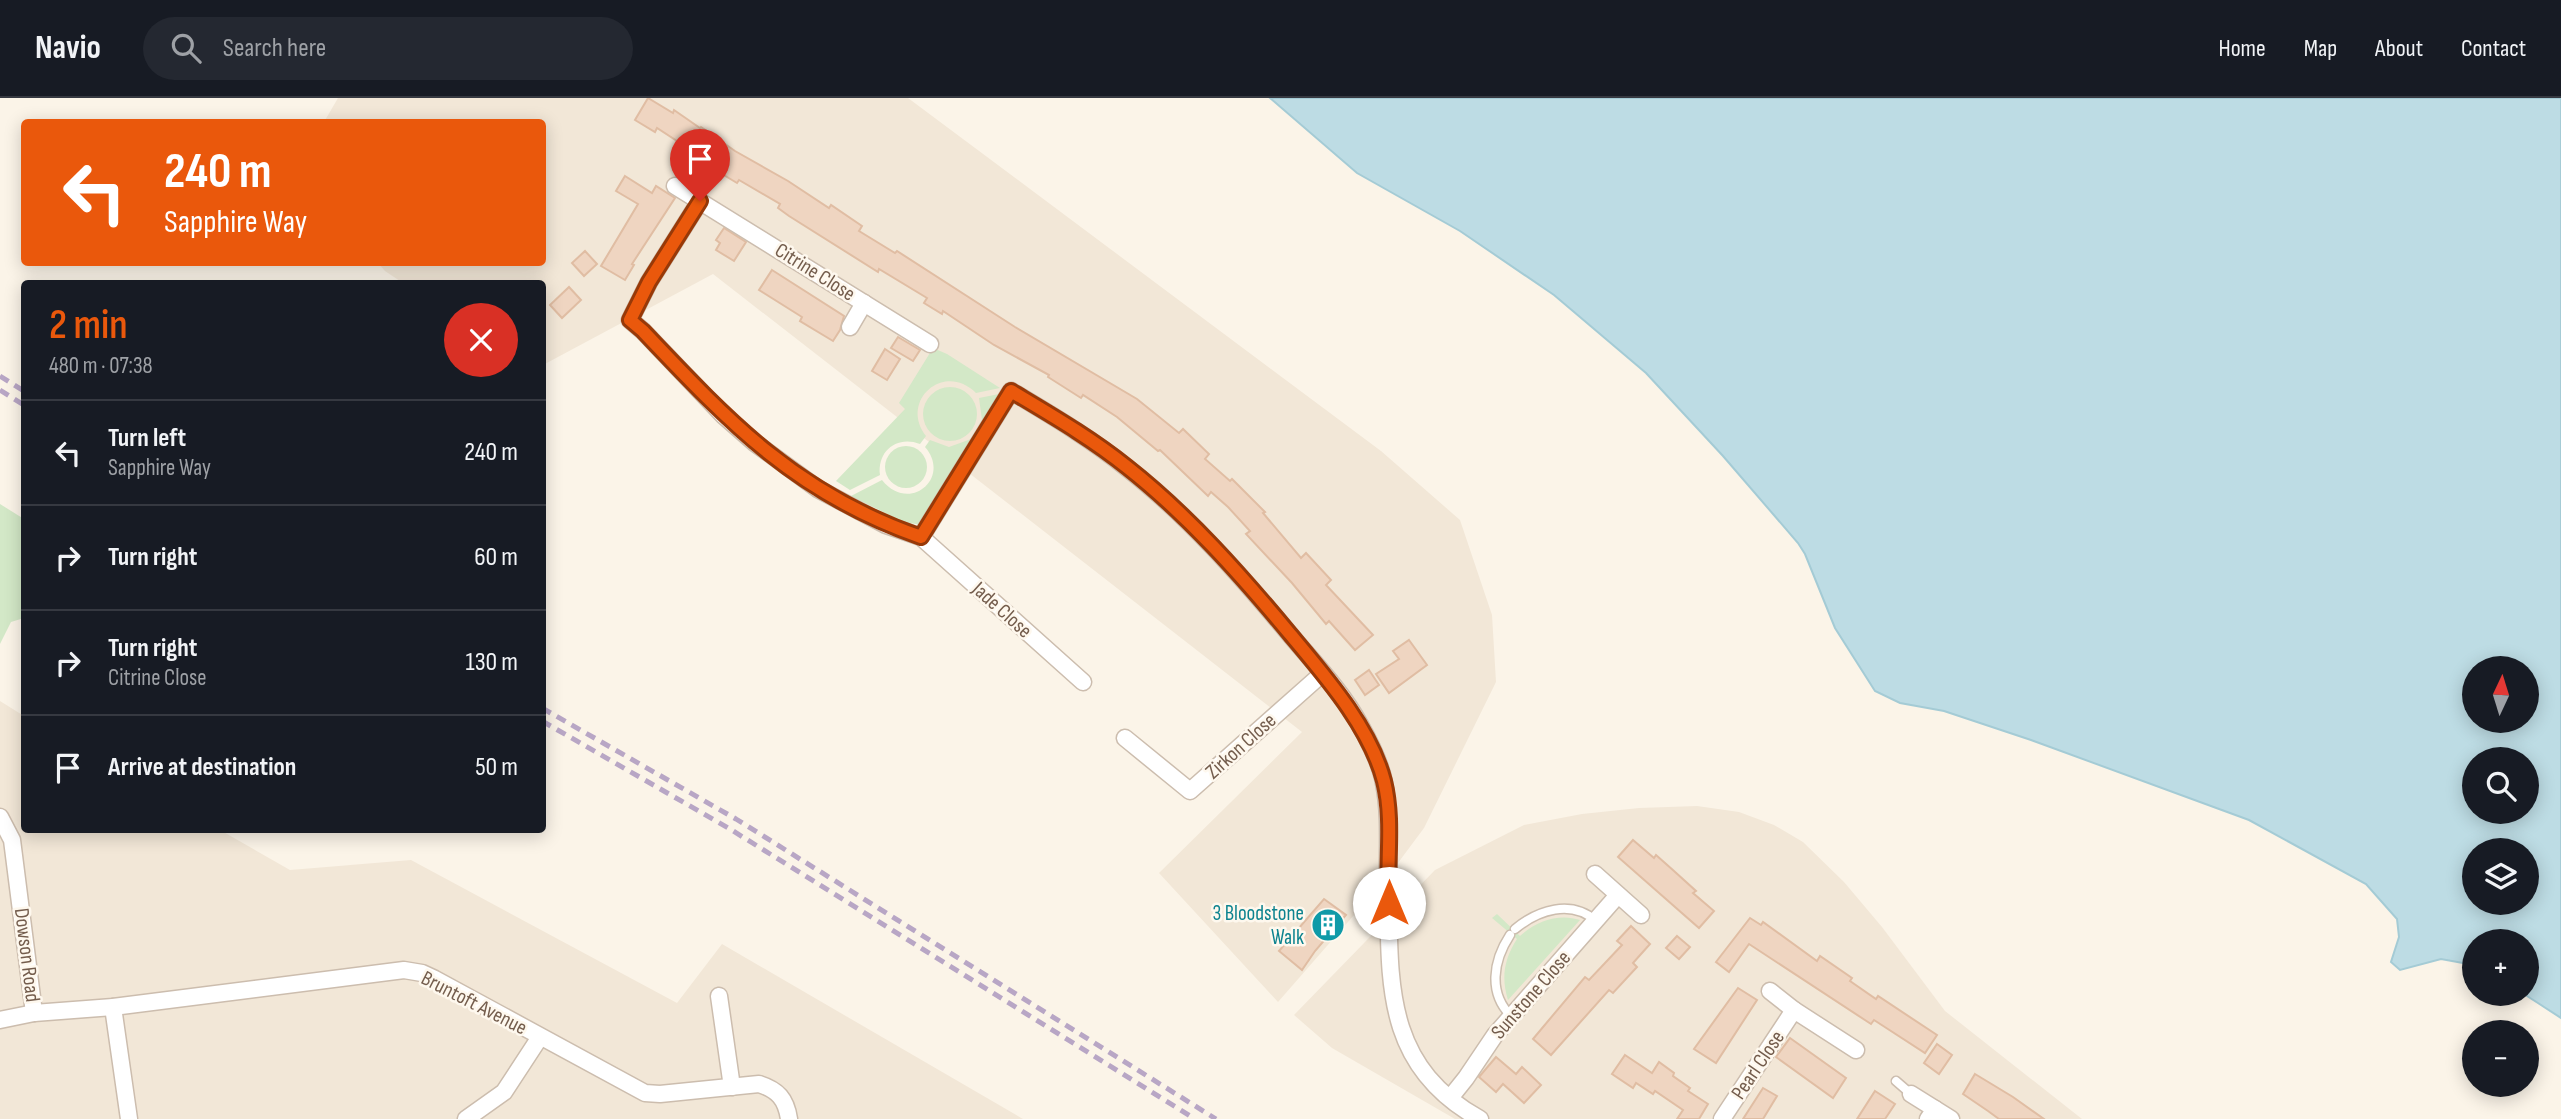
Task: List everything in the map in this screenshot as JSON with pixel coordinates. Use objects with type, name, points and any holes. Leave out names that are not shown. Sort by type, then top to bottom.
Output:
[{"type":"street","name":"Citrine Close","points":[[675,186],[930,344]]},
{"type":"street","points":[[700,201],[649,282],[630,320],[723,415],[787,469],[886,525],[921,537],[1011,391],[1086,437],[1129,468],[1225,560],[1323,673],[1360,724],[1384,780],[1390,825],[1388,887],[1391,983],[1396,1016],[1409,1049],[1427,1076],[1463,1110],[1480,1119]]},
{"type":"street","points":[[850,327],[864,303]]},
{"type":"street","name":"Jade Close","points":[[921,537],[1083,682]]},
{"type":"street","name":"Zirkon Close","points":[[1125,738],[1191,791],[1323,673]]},
{"type":"street","name":"Dowson Road","points":[[0,817],[12,840],[34,1013]]},
{"type":"street","points":[[1595,874],[1642,915]]},
{"type":"street","name":"Sunstone Close","points":[[1450,1098],[1494,1035],[1618,895]]},
{"type":"street","name":"Bruntoft Avenue","points":[[0,1020],[34,1013],[113,1007],[404,970],[435,979],[645,1093],[660,1094],[759,1084],[772,1088],[784,1098],[789,1119]]},
{"type":"street","name":"Pearl Close","points":[[1770,991],[1856,1050]]},
{"type":"street","points":[[719,996],[732,1087]]},
{"type":"street","points":[[113,1007],[129,1119]]},
{"type":"street","name":"Pearl Close","points":[[1722,1119],[1794,1010]]},
{"type":"street","points":[[466,1119],[504,1092],[540,1037]]},
{"type":"street","points":[[1911,1094],[1932,1114],[1951,1119]]},
{"type":"lane","points":[[1511,1016],[1497,995],[1494,970],[1500,950],[1512,932],[1528,919],[1549,910],[1574,909],[1588,914],[1596,921]]},
{"type":"lane","points":[[1896,1081],[1911,1094]]},
{"type":"shaded area","points":[[338,98],[908,98],[1381,451],[1460,520],[1492,615],[1496,682],[1424,828],[1389,875],[1278,1002],[1159,873],[1302,732],[713,274],[546,363],[546,280],[398,280],[385,271],[381,266],[546,266],[546,119],[326,119]]},
{"type":"shaded area","points":[[0,701],[21,714],[21,833],[225,833],[290,870],[411,860],[677,1003],[722,944],[1023,1119],[0,1119]]},
{"type":"shaded area","points":[[1697,806],[1739,812],[1774,825],[1803,842],[1844,882],[1882,927],[1945,1011],[2082,1119],[1455,1119],[1332,1048],[1294,1015],[1435,870],[1524,825],[1582,814]]},
{"type":"green space","points":[[933,348],[1000,388],[976,393],[964,384],[951,381],[939,383],[929,389],[918,410],[919,423],[926,436],[920,444],[904,442],[890,447],[882,459],[880,475],[850,490],[836,481],[905,409],[899,403]]},
{"type":"green space","points":[[950,387],[969,395],[977,414],[969,433],[950,441],[931,433],[923,414],[931,395]]},
{"type":"green space","points":[[1004,393],[922,525],[903,522],[851,496],[882,480],[893,490],[904,494],[915,493],[924,488],[933,470],[932,459],[925,447],[930,440],[949,447],[971,439],[982,420],[979,398]]},
{"type":"green space","points":[[906,446],[921,452],[927,467],[921,482],[906,488],[891,482],[885,467],[891,452]]},
{"type":"green space","points":[[0,504],[21,517],[21,619],[11,622],[0,644]]},
{"type":"green space","points":[[1497,914],[1520,936],[1533,926],[1548,920],[1564,917],[1580,920],[1508,1000],[1505,969],[1517,939],[1492,918]]},
{"type":"water","points":[[1270,98],[2561,98],[2561,1018],[2539,1004],[2539,929],[2462,929],[2462,963],[2441,959],[2400,970],[2391,962],[2399,937],[2397,919],[2366,884],[2249,820],[2031,740],[1944,711],[1900,703],[1875,691],[1835,628],[1798,543],[1723,456],[1646,373],[1554,295],[1460,231],[1357,173]]},
{"type":"building","points":[[648,98],[673,113],[674,110],[829,208],[831,205],[862,226],[859,231],[895,253],[897,251],[1015,327],[1137,399],[1179,433],[1183,429],[1209,454],[1205,459],[1230,481],[1232,479],[1265,512],[1263,513],[1301,558],[1306,553],[1331,580],[1326,585],[1373,635],[1355,650],[1329,621],[1326,624],[1246,534],[1250,531],[1228,507],[1211,492],[1208,496],[1160,450],[1117,417],[994,345],[943,311],[942,314],[924,303],[927,298],[879,269],[878,272],[789,216],[778,208],[780,204],[704,163],[706,160],[657,128],[655,132],[635,120]]},
{"type":"building","points":[[625,176],[652,193],[656,186],[675,198],[632,264],[634,265],[625,280],[601,266],[638,204],[616,191]]},
{"type":"building","points":[[724,228],[746,242],[734,261],[716,250],[720,243],[716,240]]},
{"type":"building","points":[[585,251],[597,264],[584,276],[572,263]]},
{"type":"building","points":[[772,270],[844,316],[833,341],[800,321],[802,317],[759,290]]},
{"type":"building","points":[[569,287],[581,300],[562,318],[550,305]]},
{"type":"building","points":[[898,337],[920,350],[913,361],[891,348]]},
{"type":"building","points":[[885,349],[900,359],[887,380],[872,371]]},
{"type":"building","points":[[1409,640],[1427,665],[1389,693],[1376,674],[1399,659],[1393,651]]},
{"type":"building","points":[[1369,670],[1379,685],[1365,695],[1355,680]]},
{"type":"building","points":[[1633,840],[1654,858],[1656,855],[1714,911],[1699,928],[1618,857]]},
{"type":"building","points":[[1324,899],[1346,915],[1302,970],[1279,951]]},
{"type":"building","points":[[1750,918],[1761,925],[1763,922],[1817,961],[1820,956],[1876,999],[1878,996],[1937,1035],[1925,1053],[1874,1020],[1871,1024],[1749,944],[1729,972],[1716,962]]},
{"type":"building","points":[[1631,926],[1650,944],[1633,963],[1637,967],[1613,993],[1609,990],[1551,1055],[1533,1039],[1585,977],[1589,980],[1622,945],[1617,941]]},
{"type":"building","points":[[1677,936],[1690,947],[1679,959],[1666,948]]},
{"type":"building","points":[[1738,988],[1757,1000],[1716,1063],[1694,1049]]},
{"type":"building","points":[[1790,1038],[1846,1078],[1833,1098],[1776,1057]]},
{"type":"building","points":[[1937,1044],[1952,1055],[1939,1074],[1924,1063]]},
{"type":"building","points":[[1625,1055],[1652,1073],[1659,1062],[1674,1073],[1673,1076],[1690,1088],[1688,1091],[1708,1104],[1699,1119],[1677,1119],[1683,1110],[1655,1091],[1653,1094],[1636,1083],[1633,1088],[1612,1074]]},
{"type":"building","points":[[1496,1057],[1516,1074],[1522,1067],[1541,1085],[1524,1103],[1503,1084],[1496,1092],[1479,1077]]},
{"type":"building","points":[[1975,1074],[2044,1119],[1999,1119],[1963,1094]]},
{"type":"building","points":[[1763,1088],[1777,1096],[1763,1119],[1743,1119]]},
{"type":"building","points":[[1875,1091],[1895,1104],[1885,1119],[1857,1119]]},
{"type":"railway","points":[[0,376],[21,389]]},
{"type":"railway","points":[[0,390],[21,403]]},
{"type":"railway","points":[[546,710],[736,819],[1216,1119]]},
{"type":"railway","points":[[546,723],[730,829],[1195,1119]]},
{"type":"place","name":"3 Bloodstone Walk","points":[[1328,925]]},
{"type":"route","points":[[700,201],[649,282],[630,320],[723,415],[787,469],[818,489],[886,525],[921,537],[1011,391],[1086,437],[1129,468],[1225,560],[1323,673],[1360,724],[1384,780],[1390,825],[1389,903]]}]
